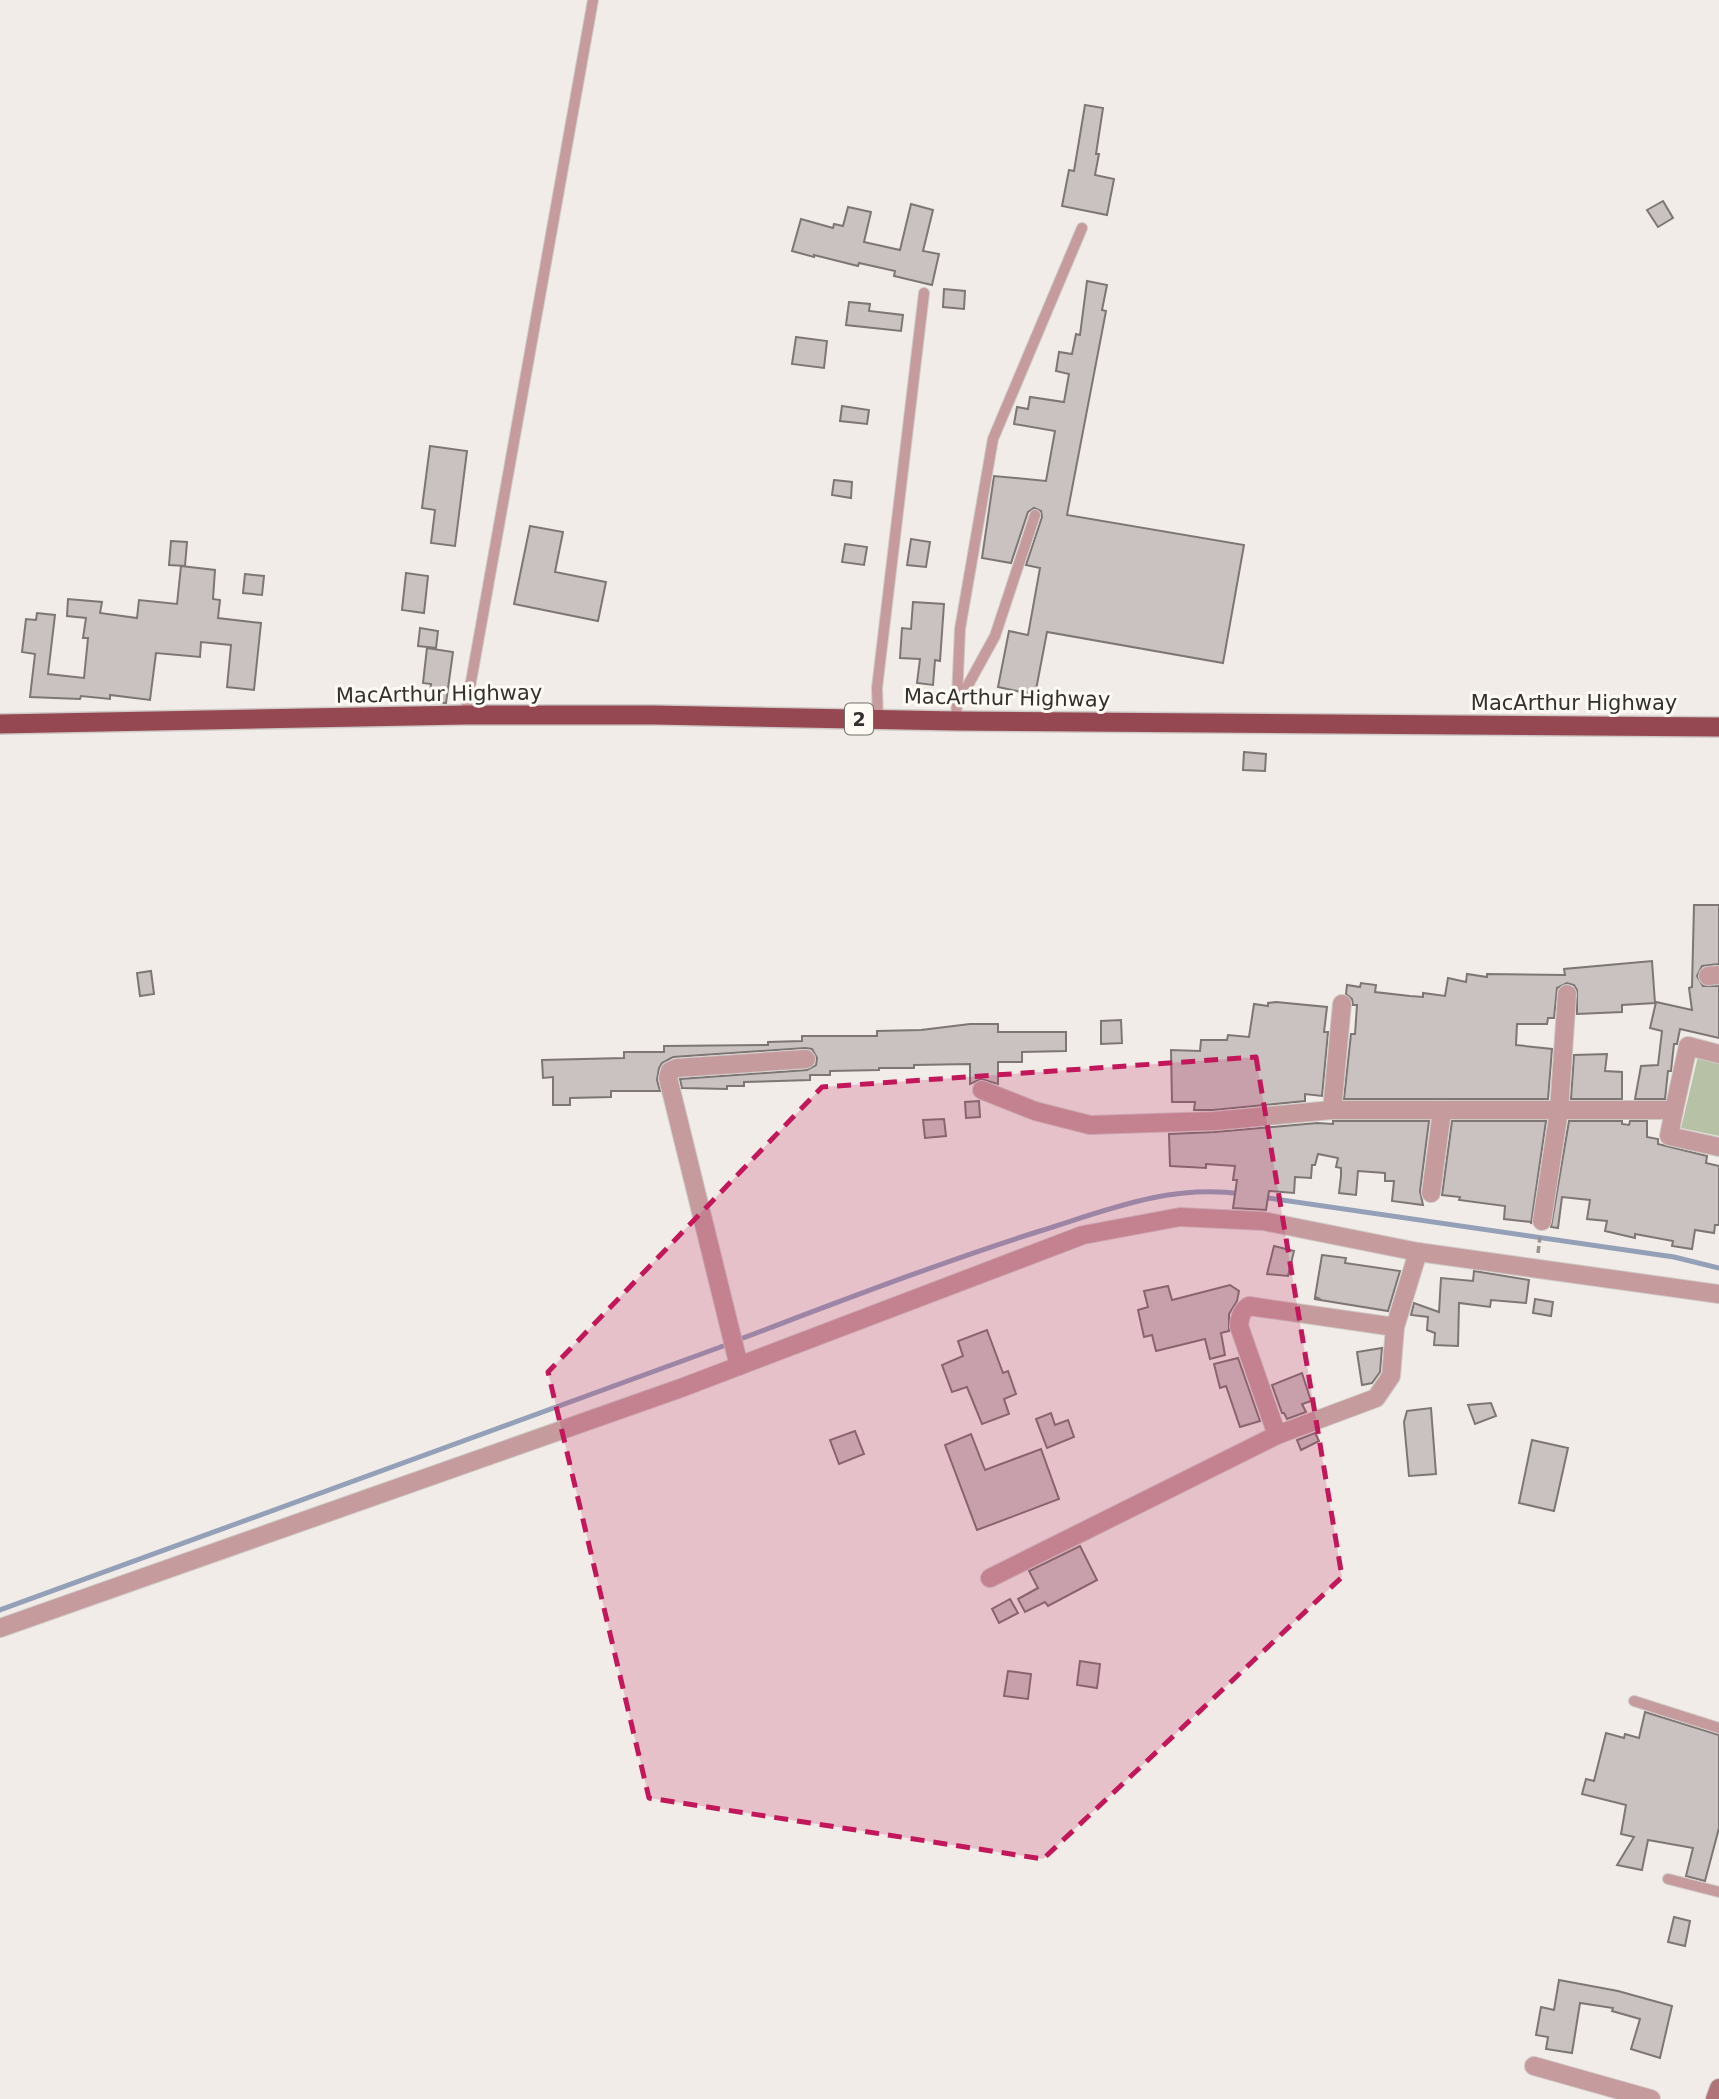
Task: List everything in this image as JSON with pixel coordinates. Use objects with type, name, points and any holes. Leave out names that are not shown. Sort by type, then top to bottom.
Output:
[{"type":"highway","name":"MacArthur Highway","points":[[0,724],[465,715],[878,719],[956,714],[1719,727]]},
{"type":"main road","points":[[1715,2099],[1719,2088]]},
{"type":"street","points":[[1542,1221],[1559,1111],[1567,994]]},
{"type":"street","points":[[1332,1110],[1342,1004]]},
{"type":"street","points":[[1719,1054],[1688,1046],[1669,1136],[1719,1147]]},
{"type":"street","points":[[739,1366],[668,1078],[670,1071],[677,1068],[806,1059]]},
{"type":"street","points":[[982,1090],[1035,1111],[1090,1125],[1214,1121],[1332,1110],[1675,1110]]},
{"type":"street","points":[[1431,1193],[1442,1111]]},
{"type":"street","points":[[0,1628],[286,1529],[739,1366],[1083,1235],[1180,1217],[1263,1221],[1418,1252],[1719,1294]]},
{"type":"street","points":[[990,1578],[1277,1435],[1376,1398],[1391,1376],[1395,1327],[1418,1252]]},
{"type":"street","points":[[1277,1435],[1239,1326],[1240,1316],[1245,1309],[1250,1306],[1395,1327]]},
{"type":"street","points":[[1534,2066],[1651,2099]]},
{"type":"lane","points":[[465,715],[593,0]]},
{"type":"lane","points":[[956,714],[960,629],[993,439],[1082,228]]},
{"type":"lane","points":[[878,719],[877,688],[924,293]]},
{"type":"lane","points":[[956,714],[995,636],[1035,515]]},
{"type":"lane","points":[[1634,1701],[1719,1728]]},
{"type":"lane","points":[[1668,1880],[1719,1892]]},
{"type":"path","points":[[1537,1255],[1542,1221]]},
{"type":"highlighted area","points":[[1256,1057],[1342,1577],[1043,1859],[649,1798],[548,1372],[822,1087]]},
{"type":"green space","points":[[1698,1056],[1719,1061],[1719,1136],[1681,1128]]},
{"type":"building","points":[[1085,105],[1103,108],[1095,175],[1114,179],[1107,215],[1062,206],[1069,170],[1074,171]]},
{"type":"building","points":[[1663,201],[1673,218],[1658,227],[1647,210]]},
{"type":"building","points":[[911,204],[933,210],[923,251],[939,254],[932,285],[894,276],[895,271],[859,263],[858,266],[792,251],[801,219],[833,228],[834,224],[843,226],[848,207],[871,212],[864,242],[900,250]]},
{"type":"building","points":[[1087,281],[1107,285],[1102,310],[1106,311],[1067,515],[1244,545],[1223,663],[1047,632],[1035,695],[998,687],[1009,631],[1028,635],[1040,568],[1026,565],[1042,517],[1041,511],[1034,508],[1028,512],[1011,563],[982,558],[994,476],[1046,481],[1055,431],[1014,424],[1017,407],[1028,409],[1030,397],[1064,402],[1069,374],[1056,371],[1059,352],[1072,354],[1076,334],[1080,335]]},
{"type":"building","points":[[944,289],[965,291],[964,309],[943,307]]},
{"type":"building","points":[[849,302],[870,304],[869,311],[903,315],[901,331],[846,325]]},
{"type":"building","points":[[796,337],[827,341],[824,368],[792,364]]},
{"type":"building","points":[[842,406],[869,410],[867,424],[840,421]]},
{"type":"building","points":[[430,446],[467,451],[455,546],[431,543],[435,510],[422,508]]},
{"type":"building","points":[[834,480],[852,482],[851,498],[832,495]]},
{"type":"building","points":[[530,526],[563,532],[555,572],[606,582],[598,621],[514,604]]},
{"type":"building","points":[[911,539],[930,542],[926,567],[907,565]]},
{"type":"building","points":[[171,541],[187,542],[185,566],[169,565]]},
{"type":"building","points":[[845,544],[867,547],[864,565],[842,562]]},
{"type":"building","points":[[181,566],[215,570],[213,599],[220,600],[218,618],[261,623],[254,690],[227,687],[231,645],[201,642],[200,657],[156,653],[150,700],[110,695],[110,699],[81,696],[80,699],[30,697],[35,654],[22,652],[26,619],[36,620],[37,613],[55,615],[48,674],[84,678],[88,638],[83,638],[86,618],[67,616],[68,599],[102,602],[100,613],[137,618],[139,600],[177,604]]},
{"type":"building","points":[[406,573],[428,576],[424,613],[402,610]]},
{"type":"building","points":[[245,574],[264,576],[262,595],[243,593]]},
{"type":"building","points":[[913,602],[944,604],[940,661],[935,660],[933,685],[917,683],[920,659],[900,658],[902,628],[911,629]]},
{"type":"building","points":[[420,628],[438,631],[436,648],[418,646]]},
{"type":"building","points":[[427,648],[453,652],[446,703],[429,702],[431,684],[423,683]]},
{"type":"building","points":[[1244,752],[1266,754],[1265,771],[1243,770]]},
{"type":"building","points":[[1694,905],[1719,905],[1719,964],[1702,966],[1697,976],[1703,986],[1719,986],[1719,1038],[1680,1029],[1677,1044],[1674,1044],[1671,1071],[1668,1071],[1665,1099],[1635,1099],[1641,1066],[1658,1065],[1662,1031],[1650,1028],[1656,1002],[1692,1010],[1689,988],[1692,987]]},
{"type":"building","points":[[1652,961],[1655,1003],[1622,1005],[1622,1012],[1577,1014],[1577,990],[1574,985],[1567,983],[1557,988],[1554,1018],[1548,1018],[1547,1024],[1517,1024],[1516,1045],[1552,1049],[1548,1099],[1344,1099],[1357,1005],[1353,1005],[1352,999],[1346,994],[1347,985],[1376,985],[1375,992],[1410,996],[1423,997],[1423,993],[1445,996],[1448,978],[1466,982],[1467,974],[1487,977],[1487,974],[1565,975],[1564,969]]},
{"type":"building","points":[[151,971],[154,994],[140,996],[137,973]]},
{"type":"building","points":[[1268,1003],[1327,1007],[1324,1032],[1328,1032],[1322,1096],[1305,1094],[1305,1101],[1213,1110],[1194,1110],[1195,1102],[1172,1102],[1171,1050],[1200,1051],[1201,1040],[1227,1040],[1228,1035],[1249,1037],[1254,1004],[1268,1006]]},
{"type":"building","points":[[1121,1020],[1122,1043],[1101,1044],[1101,1021]]},
{"type":"building","points":[[970,1024],[998,1024],[998,1032],[1066,1032],[1066,1051],[1022,1052],[1022,1062],[998,1062],[998,1084],[981,1079],[970,1084],[970,1064],[830,1071],[830,1075],[810,1075],[810,1080],[744,1082],[744,1086],[727,1086],[727,1089],[682,1088],[680,1079],[807,1070],[816,1065],[817,1058],[812,1049],[805,1048],[673,1057],[659,1068],[657,1080],[660,1091],[611,1091],[611,1097],[570,1098],[570,1105],[553,1105],[553,1077],[543,1078],[542,1060],[624,1058],[624,1052],[664,1052],[664,1046],[768,1045],[768,1042],[802,1041],[802,1036],[877,1036],[877,1031],[921,1030]]},
{"type":"building","points":[[1607,1054],[1605,1071],[1622,1072],[1622,1099],[1571,1099],[1574,1055]]},
{"type":"building","points":[[979,1101],[980,1117],[966,1118],[965,1102]]},
{"type":"building","points":[[944,1119],[946,1136],[925,1138],[923,1120]]},
{"type":"building","points":[[1333,1121],[1429,1121],[1420,1191],[1423,1205],[1392,1201],[1394,1181],[1385,1181],[1385,1173],[1358,1171],[1356,1195],[1339,1193],[1341,1168],[1336,1167],[1338,1158],[1318,1154],[1315,1165],[1312,1165],[1311,1178],[1295,1177],[1294,1193],[1269,1191],[1266,1210],[1233,1208],[1237,1180],[1233,1180],[1235,1166],[1170,1166],[1169,1134],[1333,1124]]},
{"type":"building","points":[[1452,1121],[1546,1121],[1531,1224],[1504,1219],[1505,1206],[1442,1195]]},
{"type":"building","points":[[1569,1121],[1622,1121],[1622,1124],[1629,1125],[1630,1121],[1647,1121],[1647,1137],[1658,1139],[1658,1144],[1707,1156],[1706,1163],[1719,1166],[1719,1225],[1715,1225],[1714,1233],[1695,1230],[1692,1249],[1672,1246],[1673,1241],[1635,1234],[1635,1238],[1605,1231],[1607,1221],[1587,1219],[1590,1200],[1562,1197],[1558,1228],[1551,1227]]},
{"type":"building","points":[[1274,1246],[1294,1251],[1288,1276],[1267,1274]]},
{"type":"building","points":[[1322,1255],[1346,1258],[1345,1263],[1400,1271],[1388,1311],[1314,1299],[1318,1298],[1315,1297]]},
{"type":"building","points":[[1474,1271],[1529,1280],[1526,1303],[1491,1300],[1490,1307],[1459,1303],[1458,1346],[1434,1345],[1435,1333],[1427,1330],[1428,1317],[1411,1315],[1414,1303],[1439,1312],[1441,1278],[1473,1281]]},
{"type":"building","points":[[1230,1285],[1239,1291],[1237,1301],[1229,1314],[1229,1331],[1221,1333],[1225,1355],[1210,1359],[1205,1339],[1156,1351],[1152,1335],[1144,1337],[1138,1310],[1148,1307],[1144,1291],[1168,1286],[1172,1300]]},
{"type":"building","points":[[1535,1299],[1553,1302],[1551,1316],[1533,1313]]},
{"type":"building","points":[[987,1330],[1003,1373],[1008,1371],[1016,1394],[1004,1399],[1009,1414],[982,1424],[967,1387],[952,1392],[942,1365],[963,1356],[958,1341]]},
{"type":"building","points":[[1382,1348],[1380,1372],[1372,1383],[1362,1385],[1357,1352]]},
{"type":"building","points":[[1238,1358],[1260,1421],[1240,1427],[1226,1386],[1220,1388],[1214,1364]]},
{"type":"building","points":[[1302,1373],[1311,1401],[1302,1404],[1306,1412],[1287,1419],[1282,1413],[1272,1385]]},
{"type":"building","points":[[1491,1403],[1496,1416],[1475,1424],[1468,1405]]},
{"type":"building","points":[[1431,1408],[1436,1474],[1409,1476],[1404,1422],[1407,1411]]},
{"type":"building","points":[[1051,1413],[1055,1425],[1068,1420],[1074,1437],[1047,1448],[1036,1419]]},
{"type":"building","points":[[855,1431],[864,1454],[839,1464],[830,1440]]},
{"type":"building","points":[[1315,1433],[1319,1441],[1301,1450],[1297,1440]]},
{"type":"building","points":[[971,1434],[985,1470],[1041,1449],[1059,1499],[977,1530],[945,1445]]},
{"type":"building","points":[[1532,1440],[1568,1448],[1554,1511],[1519,1503]]},
{"type":"building","points":[[1080,1546],[1097,1580],[1048,1606],[1045,1602],[1025,1612],[1018,1599],[1038,1588],[1029,1571]]},
{"type":"building","points":[[1010,1599],[1018,1613],[999,1623],[992,1609]]},
{"type":"building","points":[[1080,1661],[1100,1664],[1097,1688],[1077,1685]]},
{"type":"building","points":[[1008,1671],[1031,1674],[1028,1699],[1004,1696]]},
{"type":"building","points":[[1645,1712],[1719,1735],[1719,1828],[1705,1881],[1686,1876],[1693,1848],[1648,1840],[1642,1870],[1617,1865],[1634,1837],[1621,1834],[1626,1805],[1582,1794],[1586,1779],[1594,1781],[1606,1733],[1624,1738],[1625,1734],[1639,1738]]},
{"type":"building","points":[[1674,1917],[1690,1921],[1685,1946],[1668,1942]]},
{"type":"building","points":[[1559,1980],[1618,1991],[1672,2006],[1660,2058],[1631,2049],[1640,2019],[1612,2011],[1613,2008],[1580,2003],[1572,2053],[1546,2049],[1548,2037],[1536,2035],[1541,2007],[1554,2010]]},
{"type":"waterway","points":[[743,1338],[965,1256],[1114,1207],[1189,1193],[1242,1194]]},
{"type":"waterway","points":[[1262,1197],[1674,1257],[1719,1268]]},
{"type":"waterway","points":[[0,1610],[726,1345]]}]
